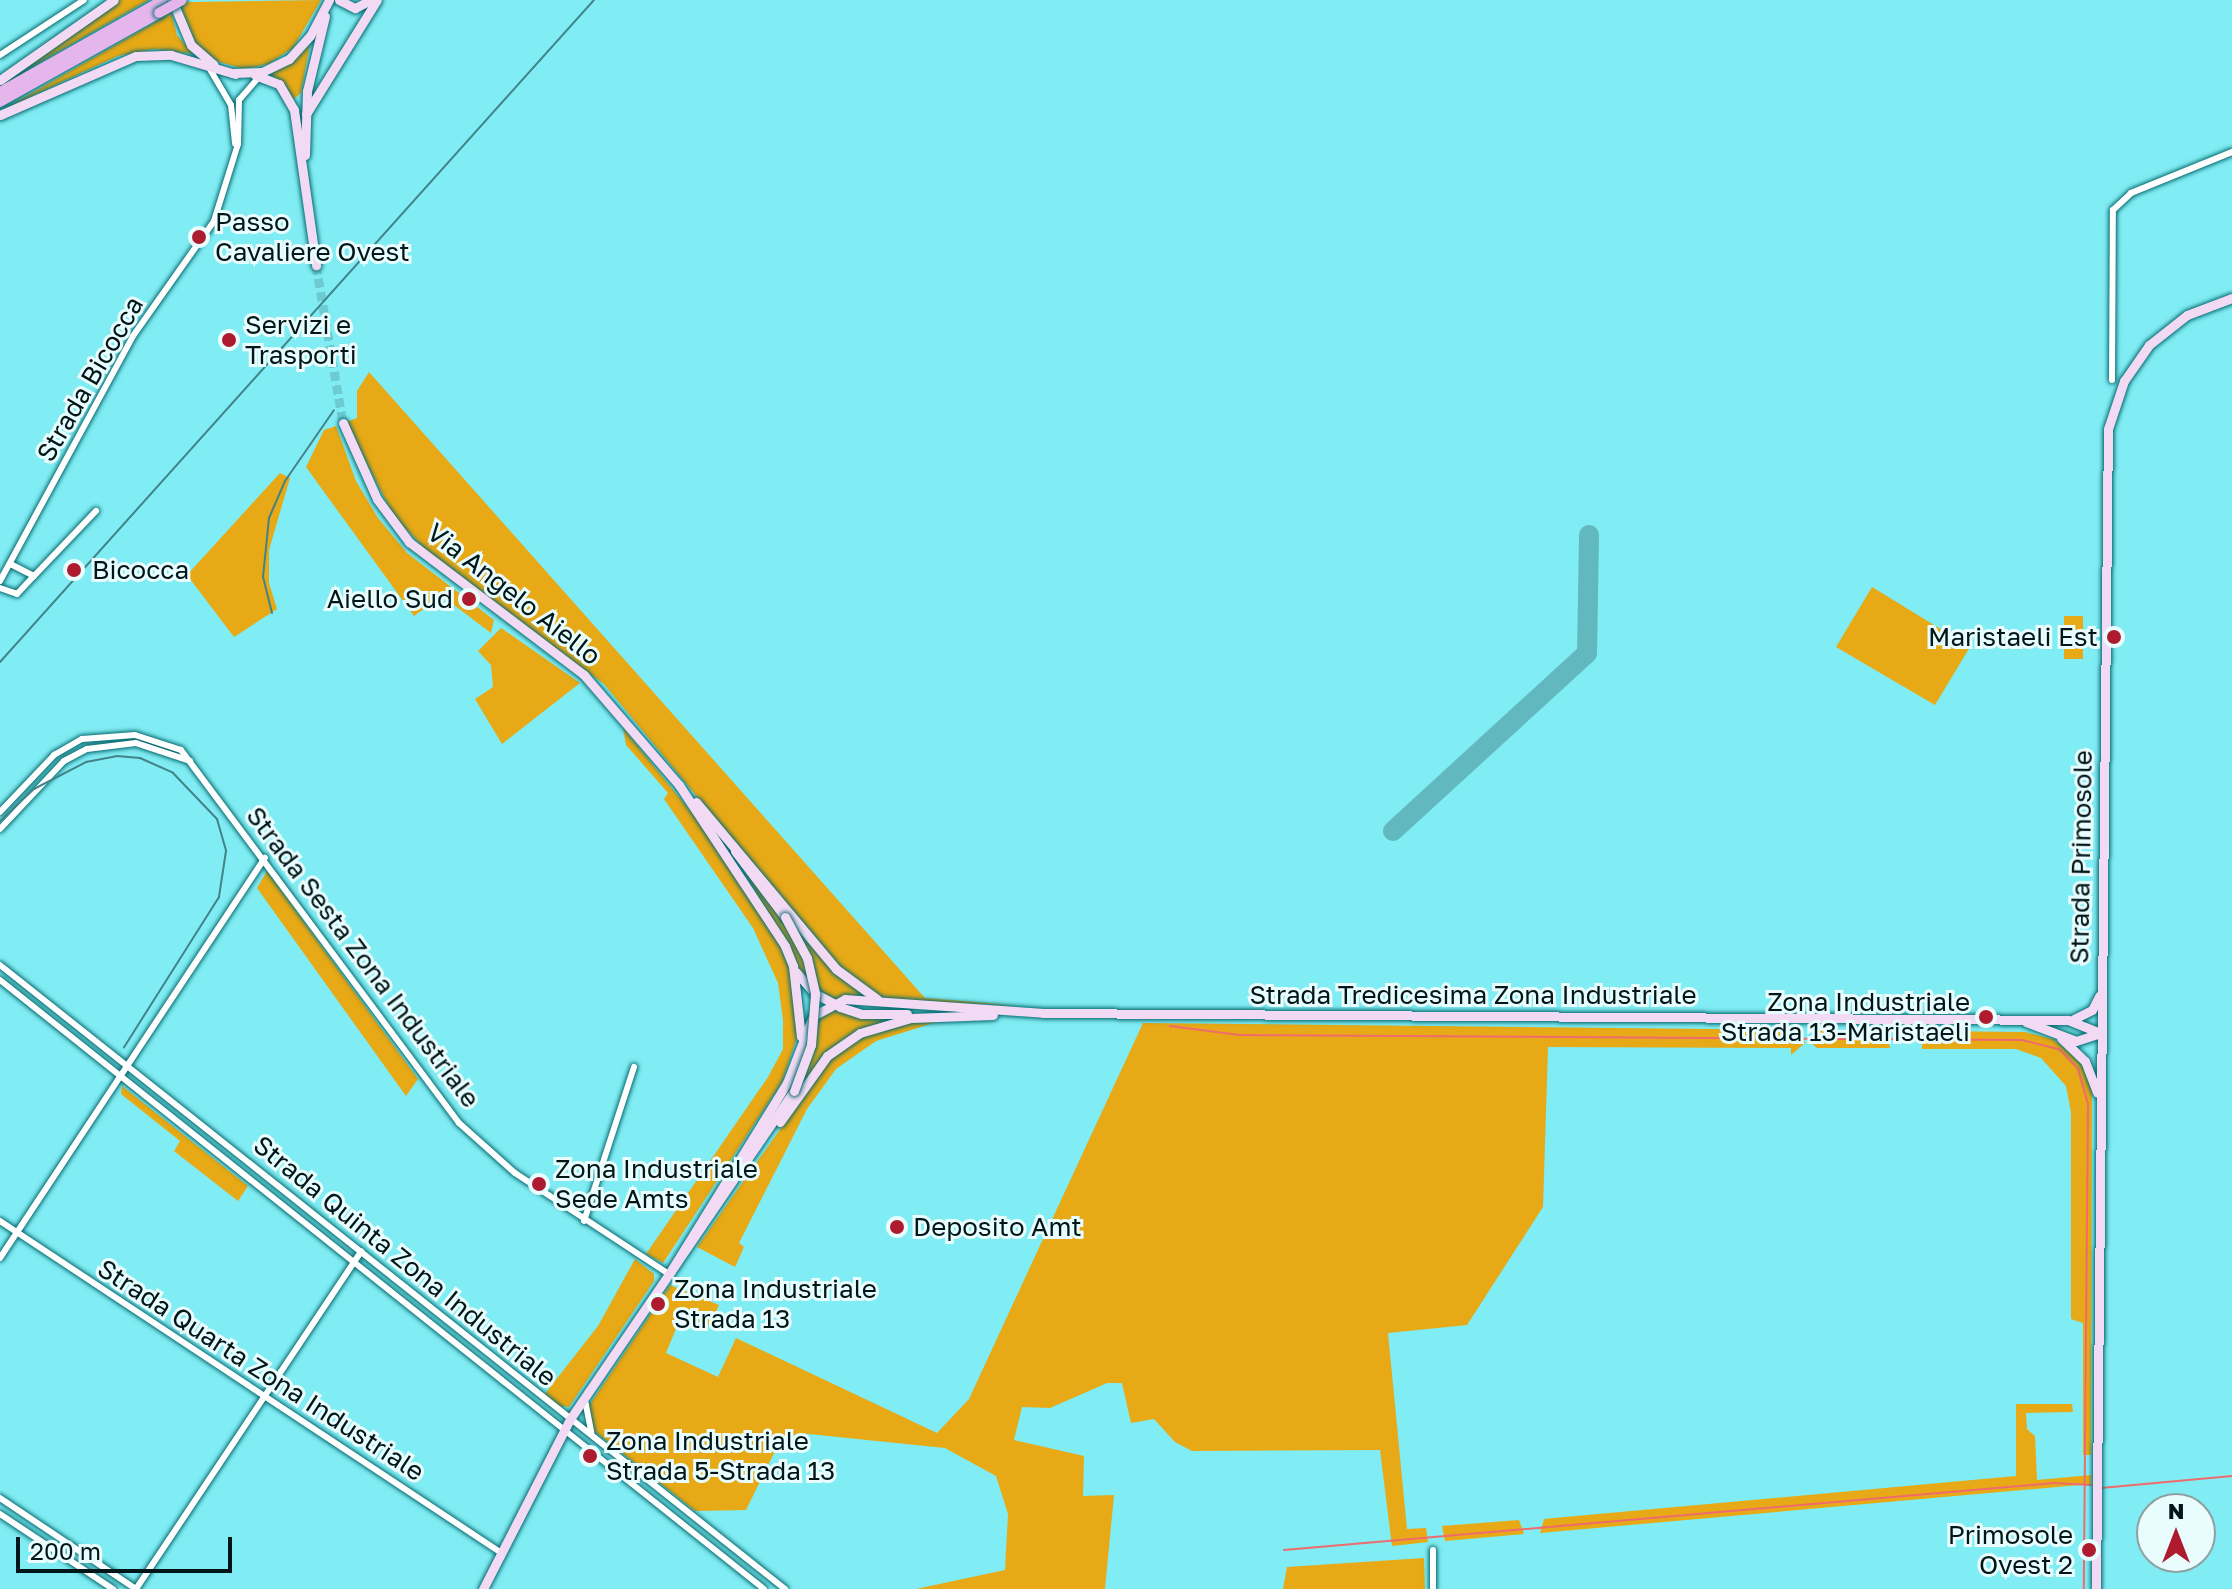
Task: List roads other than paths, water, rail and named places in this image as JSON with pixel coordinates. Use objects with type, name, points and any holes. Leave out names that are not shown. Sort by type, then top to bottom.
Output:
[{"type":"main road","points":[[0,80],[114,0]]},
{"type":"main road","points":[[172,0],[179,25],[199,55],[235,74]]},
{"type":"main road","points":[[0,92],[160,5],[182,0]]},
{"type":"main road","points":[[250,74],[275,67],[300,49],[329,0]]},
{"type":"main road","points":[[305,174],[305,117],[329,0]]},
{"type":"main road","points":[[339,0],[355,8],[374,0]]},
{"type":"main road","points":[[305,117],[374,0]]},
{"type":"main road","points":[[0,102],[160,5]]},
{"type":"main road","points":[[0,115],[136,56],[171,55],[209,68],[262,76],[279,84],[290,98],[305,174],[316,265]]},
{"type":"main road","name":"Strada Primosole","points":[[2096,1589],[2110,419],[2124,381],[2149,345],[2187,315],[2232,298]]},
{"type":"main road","name":"Via Angelo Aiello","points":[[343,423],[377,499],[409,542],[584,675],[679,785]]},
{"type":"main road","points":[[679,785],[836,969],[889,1005]]},
{"type":"main road","points":[[679,785],[776,929],[804,985],[832,1003],[862,1014],[978,1016]]},
{"type":"main road","points":[[698,804],[785,917],[807,958],[815,994],[811,1045],[794,1091],[723,1198]]},
{"type":"main road","points":[[793,966],[800,1054]]},
{"type":"main road","points":[[2068,1020],[2092,1010],[2101,988]]},
{"type":"main road","points":[[669,1274],[800,1054],[813,1016],[832,1003],[852,999],[889,1005],[1016,1013]]},
{"type":"main road","points":[[483,1589],[570,1419],[669,1274],[816,1070],[845,1041],[900,1020],[1016,1013]]},
{"type":"main road","name":"Strada Tredicesima Zona Industriale","points":[[1016,1013],[2068,1020]]},
{"type":"main road","points":[[2068,1020],[2101,1033]]},
{"type":"main road","points":[[2025,1021],[2061,1038],[2083,1041],[2101,1033]]},
{"type":"main road","points":[[2061,1038],[2091,1071],[2100,1126]]},
{"type":"street","points":[[0,55],[84,0]]},
{"type":"street","points":[[199,55],[231,105],[235,156]]},
{"type":"street","points":[[235,156],[239,100],[243,90],[275,67]]},
{"type":"street","points":[[2112,380],[2113,210],[2131,193],[2232,152]]},
{"type":"street","name":"Strada Bicocca","points":[[0,581],[133,336],[214,221],[235,156]]},
{"type":"street","points":[[0,588],[17,594],[96,511]]},
{"type":"street","points":[[10,564],[34,576]]},
{"type":"street","points":[[0,812],[61,750],[104,734],[159,739],[193,762]]},
{"type":"street","points":[[0,829],[64,761],[98,746],[150,746],[193,762]]},
{"type":"street","name":"Strada Sesta Zona Industriale","points":[[193,762],[459,1123],[515,1173],[669,1274]]},
{"type":"street","points":[[19,792],[28,799]]},
{"type":"street","points":[[0,1258],[265,858]]},
{"type":"street","name":"Strada Quinta Zona Industriale","points":[[0,965],[785,1589]]},
{"type":"street","points":[[11,988],[18,979]]},
{"type":"street","name":"Strada Quinta Zona Industriale","points":[[0,980],[764,1589]]},
{"type":"street","points":[[584,1221],[634,1067]]},
{"type":"street","name":"Strada Quarta Zona Industriale","points":[[0,1221],[500,1552]]},
{"type":"street","points":[[315,1231],[323,1221]]},
{"type":"street","points":[[0,1498],[136,1589],[361,1251]]},
{"type":"street","points":[[586,1396],[587,1423],[595,1438]]},
{"type":"street","points":[[0,1514],[113,1589]]},
{"type":"street","points":[[18,1526],[25,1515]]},
{"type":"street","points":[[1433,1550],[1433,1589]]},
{"type":"waterway","points":[[1170,1026],[1239,1035],[2022,1040],[2059,1049],[2078,1069],[2088,1105],[2084,1589]]},
{"type":"waterway","points":[[2101,1488],[2232,1476]]},
{"type":"waterway","points":[[1284,1550],[2054,1483],[2091,1485]]},
{"type":"tunnel","points":[[316,265],[343,423]]},
{"type":"railway","points":[[0,662],[594,0]]},
{"type":"railway","points":[[272,613],[263,577],[269,518],[285,481],[334,410]]},
{"type":"railway","points":[[0,821],[34,789],[86,762],[117,756],[140,758],[173,773],[217,819],[226,851],[219,897],[124,1047]]},
{"type":"place","name":"Passo Cavaliere Ovest","points":[[199,237]]},
{"type":"place","name":"Servizi e Trasporti","points":[[229,340]]},
{"type":"place","name":"Bicocca","points":[[74,570]]},
{"type":"place","name":"Aiello Sud","points":[[469,599]]},
{"type":"place","name":"Maristaeli Est","points":[[2114,637]]},
{"type":"place","name":"Zona Industriale Strada 13-Maristaeli","points":[[1986,1017]]},
{"type":"place","name":"Zona Industriale Sede Amts","points":[[539,1184]]},
{"type":"place","name":"Deposito Amt","points":[[897,1227]]},
{"type":"place","name":"Zona Industriale Strada 13","points":[[658,1304]]},
{"type":"place","name":"Zona Industriale Strada 5-Strada 13","points":[[590,1456]]},
{"type":"place","name":"Primosole Ovest 2","points":[[2089,1550]]}]
